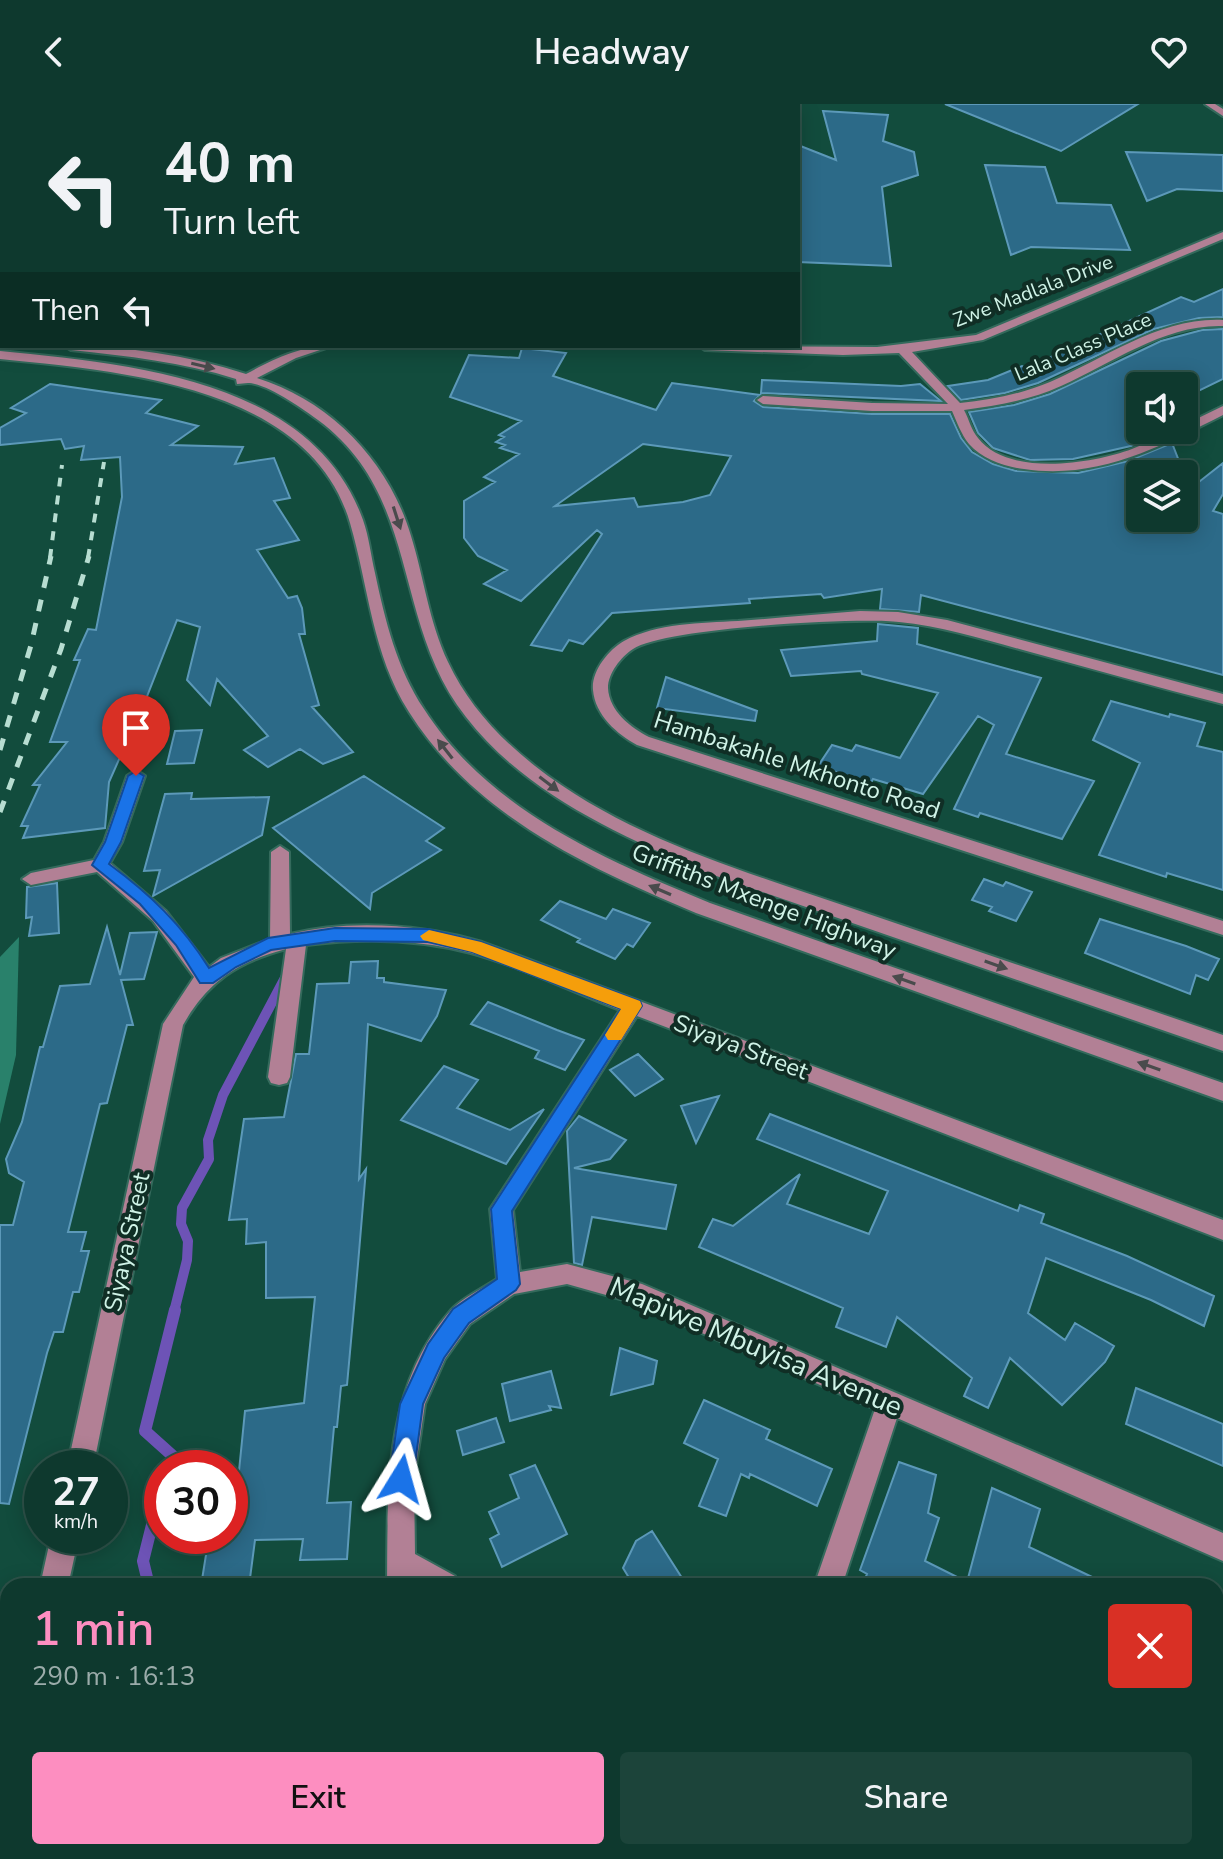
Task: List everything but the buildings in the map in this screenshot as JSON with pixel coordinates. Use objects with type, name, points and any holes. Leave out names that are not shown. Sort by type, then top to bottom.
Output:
[{"type":"street","points":[[1209,104],[1223,113]]},
{"type":"street","name":"Zwe Madlala Drive","points":[[800,348],[903,350],[946,346],[979,338],[1223,235]]},
{"type":"street","name":"Lala Class Place","points":[[763,400],[957,406],[1034,393],[1181,327],[1203,321],[1223,323]]},
{"type":"street","name":"Griffiths Mxenge Highway","points":[[88,348],[155,356],[247,377],[290,396],[331,421],[358,444],[375,466],[397,514],[426,628],[448,679],[477,719],[511,755],[564,796],[638,837],[709,866],[1223,1043]]},
{"type":"street","points":[[218,394],[292,355],[318,348]]},
{"type":"street","points":[[903,350],[957,406],[969,435],[985,451],[1021,466],[1045,468],[1091,462],[1151,447],[1223,410]]},
{"type":"street","name":"Griffiths Mxenge Highway","points":[[0,355],[145,373],[186,383],[259,413],[292,433],[339,483],[355,518],[379,627],[395,675],[419,716],[458,764],[497,800],[556,839],[618,873],[703,908],[1223,1092]]},
{"type":"street","name":"Hambakahle Mkhonto Road","points":[[1223,699],[947,625],[898,617],[860,616],[689,629],[656,635],[628,645],[607,665],[600,687],[604,707],[628,733],[643,741],[1223,928]]},
{"type":"street","points":[[100,865],[113,842],[136,776]]},
{"type":"street","points":[[279,1077],[288,941],[280,852]]},
{"type":"street","points":[[31,879],[100,865],[146,900],[182,940],[206,979]]},
{"type":"street","name":"Siyaya Street","points":[[84,1450],[173,1024],[198,984],[230,962],[268,944],[335,935],[428,936],[475,947],[1223,1230]]},
{"type":"street","points":[[509,1284],[501,1209],[633,1006]]},
{"type":"street","name":"Mapiwe Mbuyisa Avenue","points":[[402,1574],[401,1479],[412,1404],[436,1351],[461,1316],[509,1284],[567,1274],[634,1292],[1223,1547]]},
{"type":"street","points":[[831,1578],[890,1402]]},
{"type":"street","points":[[56,1578],[61,1554]]},
{"type":"green space","points":[[19,937],[16,1055],[0,1124],[0,957]]},
{"type":"waterway","points":[[174,1312],[187,1260],[188,1241],[181,1224],[182,1208],[209,1159],[208,1140],[223,1095],[287,974]]},
{"type":"waterway","points":[[166,1450],[145,1431],[175,1310]]},
{"type":"waterway","points":[[145,1554],[143,1561],[147,1578]]},
{"type":"railway","points":[[88,558],[104,462]]},
{"type":"railway","points":[[50,558],[62,465]]},
{"type":"railway","points":[[0,750],[31,645],[51,556]]},
{"type":"railway","points":[[0,812],[61,649],[89,556]]},
{"type":"slow traffic","points":[[429,936],[475,947],[633,1006],[614,1035]]},
{"type":"route","points":[[136,776],[113,842],[100,865],[146,900],[182,940],[206,979],[230,962],[268,944],[335,935],[428,936],[475,947],[633,1006],[501,1209],[509,1284],[461,1316],[436,1351],[412,1404],[401,1479]]}]
